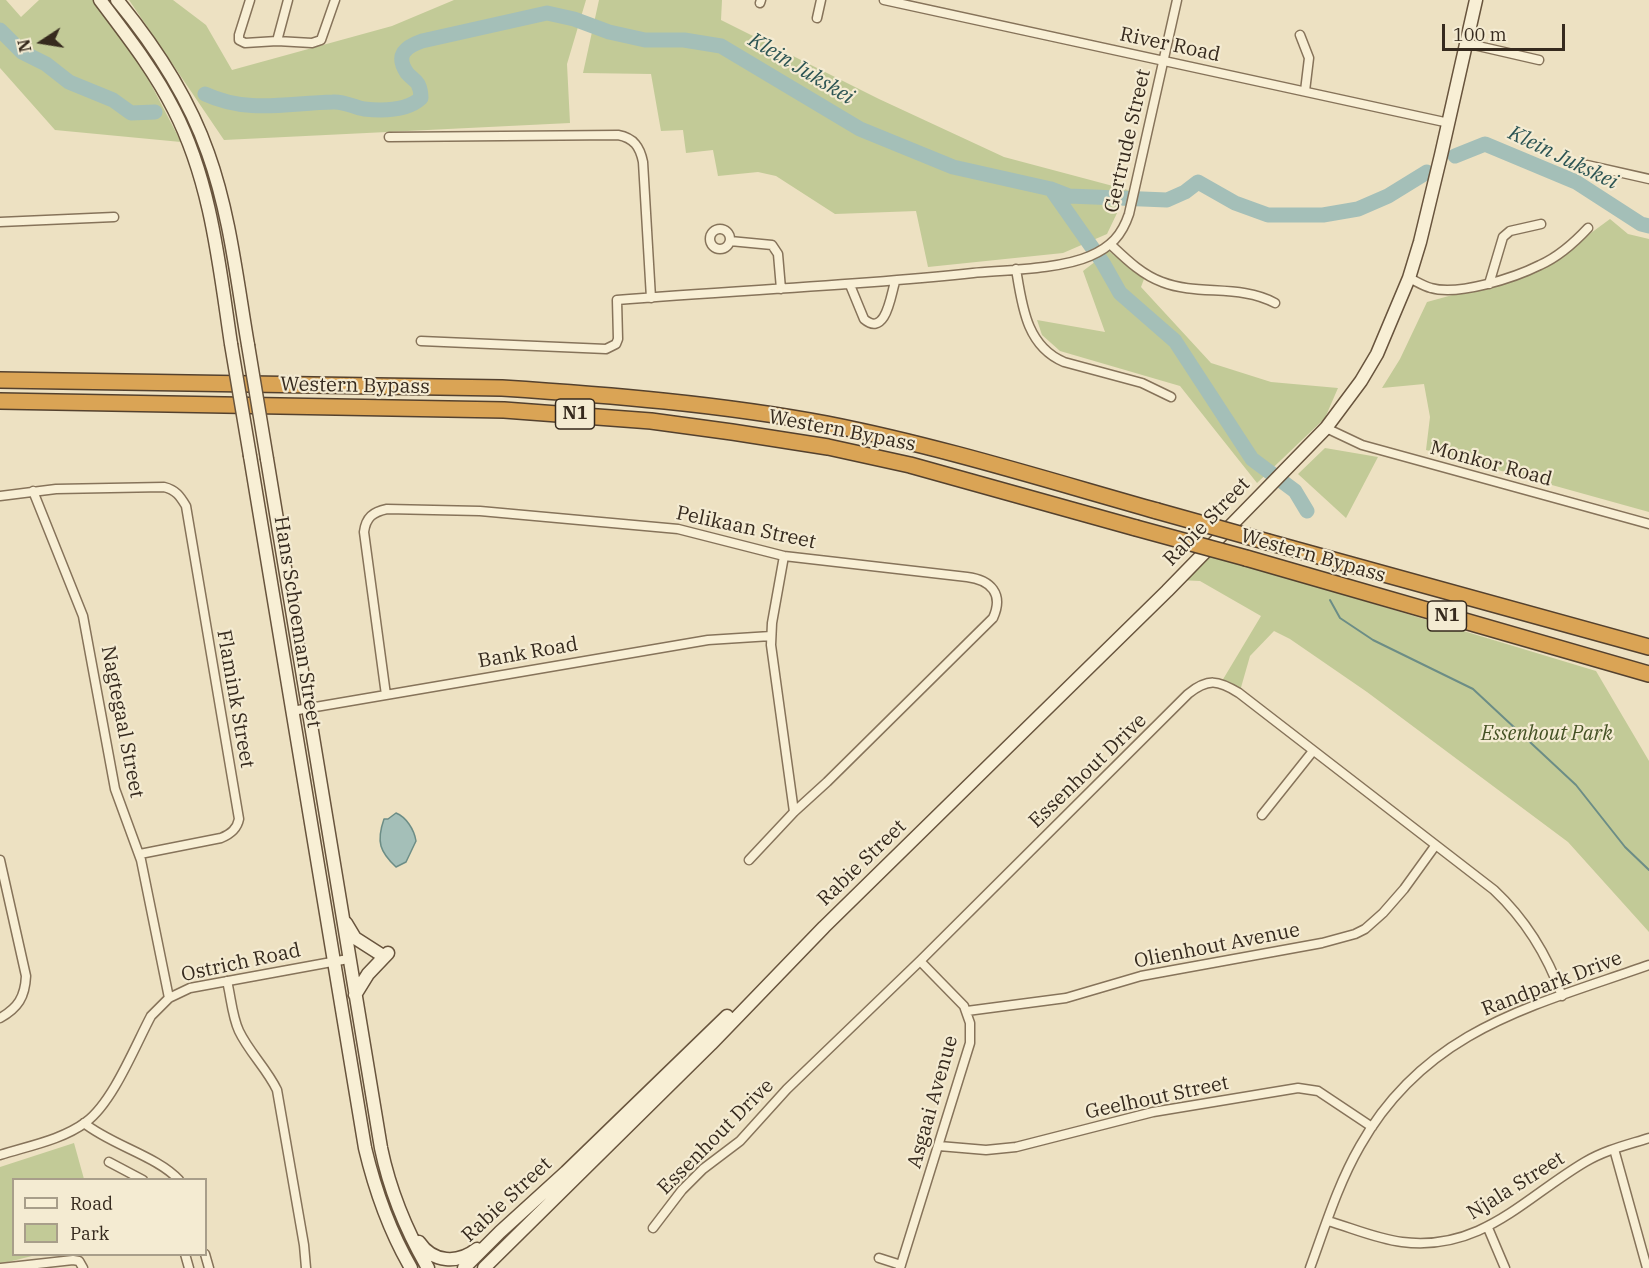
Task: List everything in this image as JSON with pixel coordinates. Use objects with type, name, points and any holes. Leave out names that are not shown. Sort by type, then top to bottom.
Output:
[{"type":"highway","name":"Western Bypass","points":[[0,380],[502,388],[571,392],[734,409],[827,424],[922,445],[1649,647]]},
{"type":"highway","name":"Western Bypass","points":[[0,401],[504,410],[651,421],[828,447],[909,465],[1246,558],[1649,674]]},
{"type":"main road","name":"Hans Schoeman Street","points":[[100,0],[160,83],[188,139],[206,196],[364,1148],[376,1192],[409,1268]]},
{"type":"main road","name":"Hans Schoeman Street","points":[[117,0],[147,39],[177,86],[200,132],[215,173],[228,224],[381,1148],[400,1211],[428,1268]]},
{"type":"main road","name":"Rabie Street","points":[[484,1268],[711,1044],[787,963],[1167,591],[1326,428],[1361,381],[1377,354],[1409,278],[1449,123],[1476,0]]},
{"type":"main road","points":[[341,914],[352,936],[384,953],[356,995]]},
{"type":"main road","name":"Rabie Street","points":[[464,1268],[756,988],[787,963]]},
{"type":"main road","points":[[400,1211],[422,1246],[431,1255],[441,1259],[466,1256],[500,1232]]},
{"type":"street","points":[[250,0],[239,40],[257,44],[277,41],[312,43],[321,40],[335,0]]},
{"type":"street","points":[[277,41],[288,0]]},
{"type":"street","points":[[817,18],[821,0]]},
{"type":"street","name":"River Road","points":[[884,0],[1449,123]]},
{"type":"street","name":"Gertrude Street","points":[[421,341],[606,349],[618,339],[617,300],[895,282],[1065,263],[1093,255],[1117,239],[1124,229],[1130,211],[1177,0]]},
{"type":"street","points":[[1300,35],[1309,58],[1305,91]]},
{"type":"street","points":[[1465,43],[1539,60]]},
{"type":"street","points":[[388,137],[618,135],[631,139],[639,147],[643,162],[651,298]]},
{"type":"street","points":[[1587,165],[1649,179]]},
{"type":"street","points":[[0,222],[114,217]]},
{"type":"street","points":[[1489,284],[1503,237],[1510,231],[1541,224]]},
{"type":"street","points":[[1409,278],[1432,288],[1463,289],[1489,284],[1540,265],[1576,241],[1588,228]]},
{"type":"street","points":[[730,241],[772,245],[778,254],[782,289]]},
{"type":"street","points":[[1107,246],[1161,282],[1183,287],[1252,294],[1275,303]]},
{"type":"street","points":[[1016,269],[1021,298],[1032,335],[1038,344],[1054,358],[1142,383],[1171,397]]},
{"type":"street","points":[[850,285],[864,319],[868,323],[877,323],[881,322],[886,315],[895,282]]},
{"type":"street","name":"Monkor Road","points":[[1326,428],[1362,445],[1649,524]]},
{"type":"street","name":"Flamink Street","points":[[33,492],[56,489],[164,487],[178,493],[186,506],[239,819],[232,833],[221,838],[140,854]]},
{"type":"street","points":[[0,496],[33,492]]},
{"type":"street","name":"Nagtegaal Street","points":[[33,492],[83,616],[116,789],[140,854],[169,998]]},
{"type":"street","name":"Pelikaan Street","points":[[386,695],[364,540],[366,521],[376,512],[394,509],[466,510],[678,529],[784,556],[978,578],[990,586],[994,591],[997,604],[993,618],[794,812],[749,860]]},
{"type":"street","points":[[784,556],[771,636],[794,812]]},
{"type":"street","name":"Bank Road","points":[[292,711],[708,640],[771,636]]},
{"type":"street","name":"Essenhout Drive","points":[[653,1228],[682,1190],[703,1169],[740,1141],[787,1089],[920,961],[1188,694],[1202,684],[1220,683],[1233,689],[1494,890],[1517,913],[1541,946],[1562,996]]},
{"type":"street","points":[[1262,815],[1313,751]]},
{"type":"street","name":"Olienhout Avenue","points":[[967,1011],[1066,998],[1141,976],[1322,943],[1356,934],[1365,929],[1404,889],[1435,846]]},
{"type":"street","points":[[0,860],[26,976],[25,988],[18,1005],[0,1018]]},
{"type":"street","name":"Ostrich Road","points":[[0,1155],[50,1139],[84,1123],[97,1112],[110,1095],[151,1016],[169,998],[190,988],[348,959]]},
{"type":"street","name":"Asgaai Avenue","points":[[901,1266],[939,1146],[971,1032],[967,1011],[956,996],[920,961]]},
{"type":"street","name":"Randpark Drive","points":[[1310,1268],[1347,1172],[1372,1127],[1410,1081],[1457,1042],[1505,1016],[1649,965]]},
{"type":"street","points":[[227,981],[239,1032],[270,1075],[277,1090],[306,1268]]},
{"type":"street","name":"Geelhout Street","points":[[939,1146],[986,1150],[1016,1148],[1153,1112],[1298,1088],[1318,1091],[1372,1127]]},
{"type":"street","points":[[84,1123],[178,1178]]},
{"type":"street","name":"Njala Street","points":[[1328,1221],[1383,1238],[1408,1243],[1452,1240],[1488,1228],[1567,1173],[1598,1155],[1649,1138]]},
{"type":"street","points":[[1614,1149],[1647,1268]]},
{"type":"street","points":[[109,1162],[141,1178]]},
{"type":"street","points":[[1488,1228],[1505,1268]]},
{"type":"street","points":[[879,1258],[901,1266]]},
{"type":"street","points":[[1,1268],[73,1260],[79,1261],[83,1268]]},
{"type":"green space","points":[[0,0],[6,0],[21,17],[39,0],[93,0],[141,65],[181,142],[55,130],[0,68]]},
{"type":"green space","points":[[129,0],[173,0],[206,25],[232,70],[392,26],[454,0],[586,0],[567,64],[570,123],[224,140]]},
{"type":"green space","points":[[599,0],[722,0],[721,20],[879,99],[1004,157],[1128,190],[1107,234],[1063,253],[928,267],[916,211],[835,214],[776,176],[758,172],[718,176],[713,150],[686,153],[683,130],[661,131],[651,74],[583,73]]},
{"type":"green space","points":[[1610,219],[1628,234],[1649,239],[1649,512],[1426,450],[1430,417],[1424,384],[1382,388],[1400,359],[1427,302],[1500,282],[1546,266]]},
{"type":"green space","points":[[1109,251],[1144,279],[1141,287],[1211,363],[1271,382],[1338,388],[1325,418],[1257,483],[1180,386],[1060,351],[1042,335],[1037,320],[1105,332],[1083,271]]},
{"type":"green space","points":[[1325,448],[1378,457],[1346,518],[1298,474]]},
{"type":"green space","name":"Essenhout Park","points":[[1202,552],[1596,671],[1649,761],[1649,932],[1568,842],[1367,692],[1290,639],[1274,631],[1250,656],[1240,691],[1222,681],[1261,616],[1200,581],[1178,580]]},
{"type":"green space","points":[[74,1143],[84,1178],[12,1178],[12,1256],[32,1256],[0,1264],[0,1167]]},
{"type":"water","points":[[396,813],[409,824],[416,841],[406,862],[396,867],[383,851],[380,834],[384,819]]},
{"type":"waterway","name":"Klein Jukskei","points":[[205,94],[221,100],[252,106],[337,102],[364,109],[402,108],[421,98],[418,84],[407,73],[402,61],[404,52],[411,46],[422,41],[547,13],[574,19],[609,32],[645,40],[684,40],[721,46],[860,129],[953,167],[1051,189],[1069,196],[1167,200],[1185,192],[1198,182],[1235,203],[1268,215],[1323,215],[1358,209],[1388,196],[1427,172]]},
{"type":"waterway","name":"Klein Jukskei","points":[[0,30],[22,52],[46,64],[69,82],[113,100],[131,113],[155,112]]},
{"type":"waterway","name":"Klein Jukskei","points":[[1455,156],[1485,144],[1576,182],[1641,224],[1649,226]]},
{"type":"waterway","points":[[1051,189],[1103,263],[1120,293],[1175,341],[1252,459],[1295,491],[1307,511]]},
{"type":"waterway","points":[[1330,600],[1340,618],[1373,640],[1473,689],[1576,785],[1625,847],[1649,870]]}]
